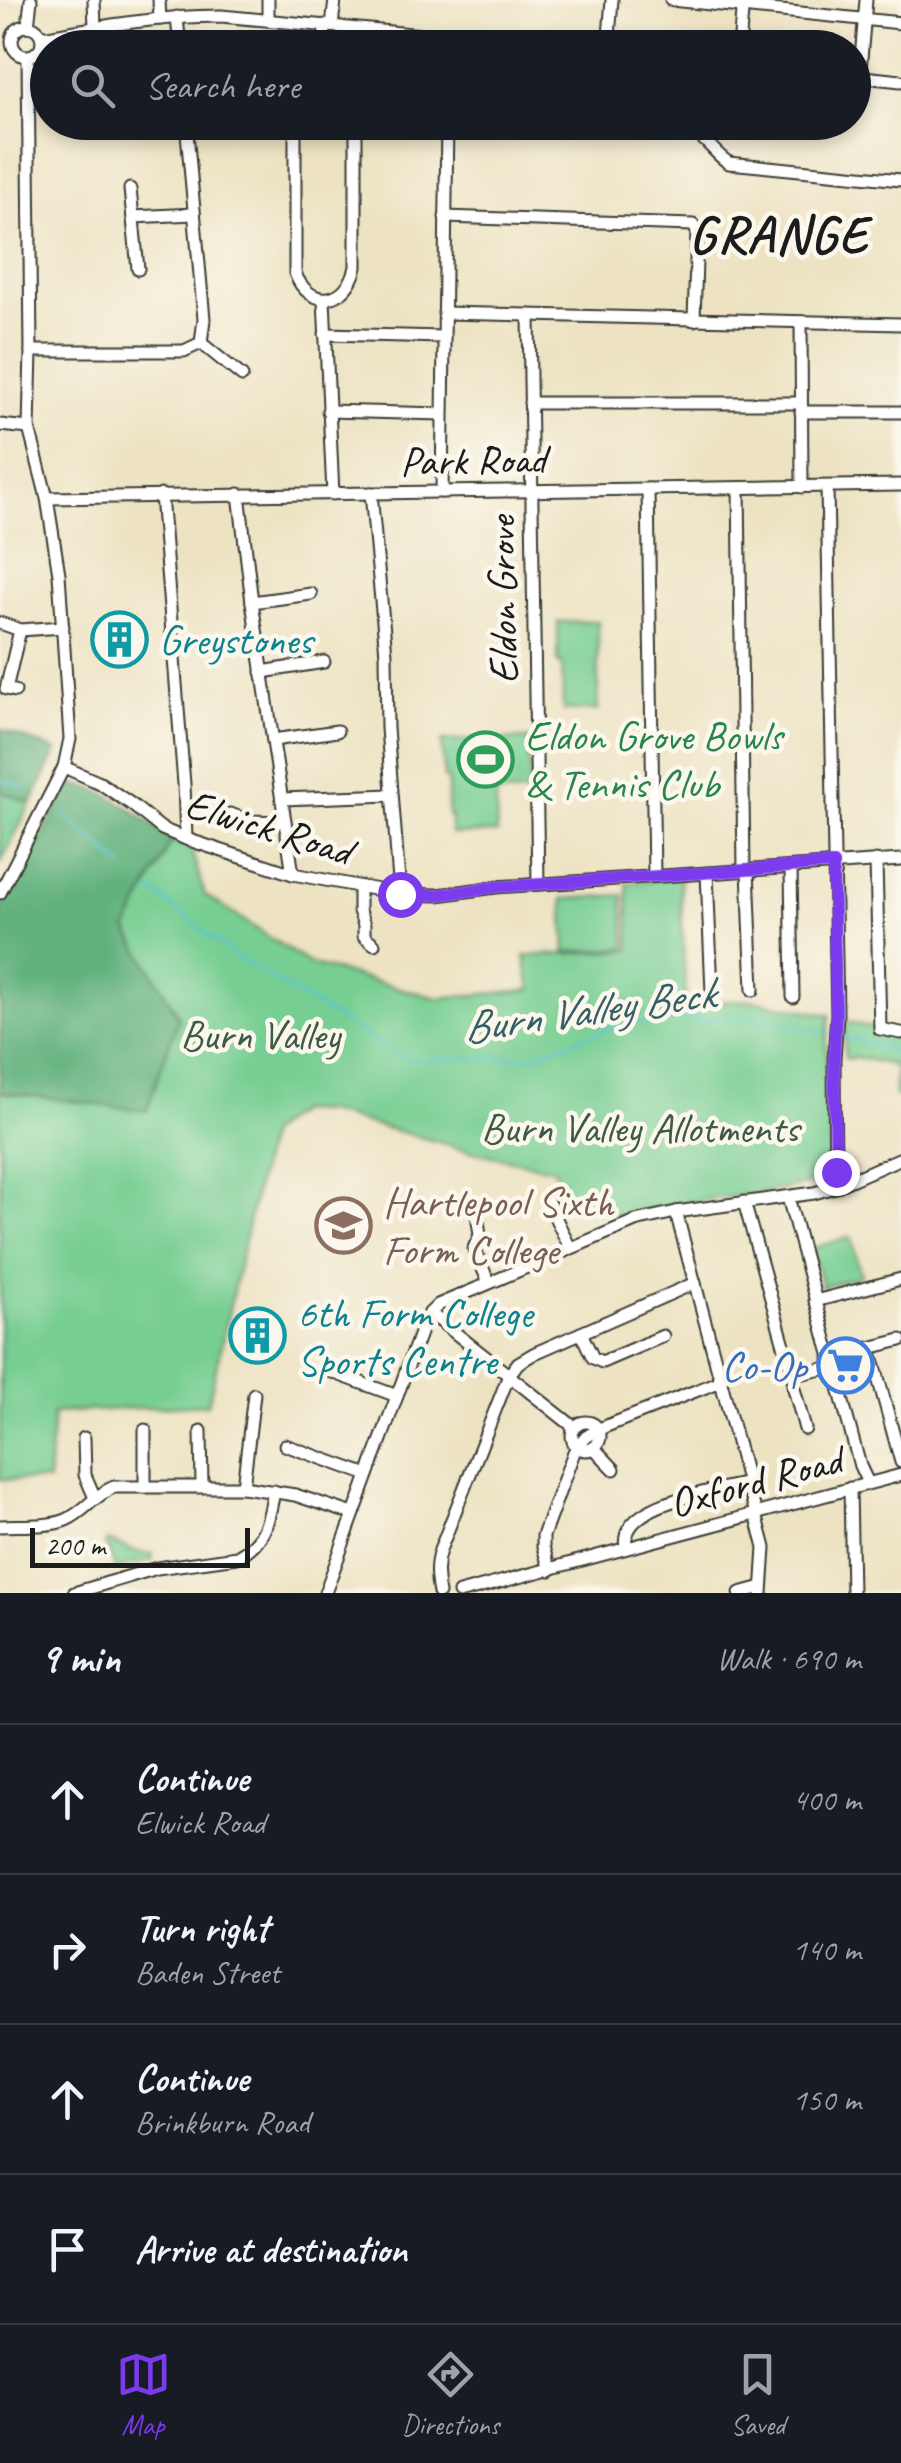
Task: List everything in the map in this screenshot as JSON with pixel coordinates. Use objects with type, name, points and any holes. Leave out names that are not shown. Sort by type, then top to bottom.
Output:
[{"type":"street","points":[[28,26],[31,0]]},
{"type":"street","points":[[94,0],[95,27]]},
{"type":"street","points":[[159,0],[160,19]]},
{"type":"street","points":[[268,0],[268,20]]},
{"type":"street","points":[[327,30],[335,0]]},
{"type":"street","points":[[610,30],[612,0]]},
{"type":"street","points":[[671,0],[742,3],[901,23]]},
{"type":"street","points":[[863,30],[866,0]]},
{"type":"street","points":[[740,30],[742,3]]},
{"type":"street","points":[[79,30],[177,17],[221,16],[358,30]]},
{"type":"street","points":[[177,17],[178,30]]},
{"type":"street","points":[[0,893],[64,767],[70,739],[59,574],[47,498],[29,428],[28,57],[17,53],[6,41],[18,28],[28,26],[37,30]]},
{"type":"street","points":[[871,78],[901,81]]},
{"type":"street","points":[[188,140],[204,319],[201,343]]},
{"type":"street","points":[[294,140],[294,273],[304,290],[324,299],[342,292],[352,281],[356,267],[356,140]]},
{"type":"street","points":[[442,492],[446,140]]},
{"type":"street","points":[[704,140],[714,154],[729,163],[901,180]]},
{"type":"street","points":[[130,189],[138,269]]},
{"type":"street","points":[[133,217],[194,214]]},
{"type":"street","points":[[444,218],[693,225],[697,231],[694,320]]},
{"type":"street","points":[[324,299],[333,494]]},
{"type":"street","points":[[444,313],[901,324]]},
{"type":"street","name":"Eldon Grove","points":[[528,316],[538,884]]},
{"type":"street","points":[[802,322],[802,487]]},
{"type":"street","points":[[324,334],[444,337]]},
{"type":"street","points":[[30,351],[184,351],[201,343]]},
{"type":"street","points":[[201,343],[242,376]]},
{"type":"street","points":[[530,403],[901,412]]},
{"type":"street","points":[[328,411],[442,414]]},
{"type":"street","points":[[0,426],[29,428]]},
{"type":"street","name":"Park Road","points":[[47,498],[901,485]]},
{"type":"street","points":[[828,487],[835,1187]]},
{"type":"street","points":[[739,488],[746,870],[753,990]]},
{"type":"street","points":[[648,489],[654,876]]},
{"type":"street","points":[[239,494],[292,874]]},
{"type":"street","points":[[371,494],[386,654],[387,728],[400,894]]},
{"type":"street","points":[[161,495],[186,840]]},
{"type":"street","points":[[252,602],[311,594]]},
{"type":"street","points":[[0,623],[20,630],[63,626]]},
{"type":"street","points":[[7,689],[20,630]]},
{"type":"street","points":[[262,672],[324,662]]},
{"type":"street","points":[[272,740],[337,731]]},
{"type":"street","name":"Elwick Road","points":[[64,767],[100,782],[162,829],[186,840],[292,874],[400,894],[438,895],[496,887],[901,860]]},
{"type":"street","points":[[282,799],[392,795]]},
{"type":"street","points":[[235,813],[251,821],[285,822]]},
{"type":"street","points":[[876,862],[880,1029],[901,1032]]},
{"type":"street","points":[[791,868],[794,997]]},
{"type":"street","points":[[707,873],[712,992]]},
{"type":"street","points":[[359,888],[365,940]]},
{"type":"street","points":[[324,1591],[427,1319],[438,1305],[635,1221],[835,1187],[901,1158]]},
{"type":"street","points":[[788,1197],[868,1484]]},
{"type":"street","points":[[547,1200],[570,1248]]},
{"type":"street","points":[[744,1202],[794,1375],[805,1429]]},
{"type":"street","points":[[467,1207],[477,1214],[480,1235],[474,1248],[489,1283]]},
{"type":"street","points":[[676,1212],[766,1556],[762,1590],[740,1593]]},
{"type":"street","points":[[815,1301],[901,1279]]},
{"type":"street","points":[[439,1593],[436,1562],[509,1374],[534,1353],[695,1283]]},
{"type":"street","points":[[427,1319],[509,1374],[574,1427]]},
{"type":"street","points":[[581,1332],[593,1358],[602,1362],[662,1336]]},
{"type":"street","points":[[794,1375],[901,1340]]},
{"type":"street","points":[[870,1348],[901,1462]]},
{"type":"street","points":[[332,1372],[397,1396]]},
{"type":"street","points":[[550,1570],[543,1536],[576,1448],[586,1437],[721,1382]]},
{"type":"street","points":[[243,1487],[254,1394]]},
{"type":"street","points":[[574,1427],[586,1422],[599,1429]]},
{"type":"street","points":[[574,1427],[571,1438],[576,1448],[584,1451],[594,1448],[600,1437],[599,1429]]},
{"type":"street","points":[[145,1487],[146,1430]]},
{"type":"street","points":[[201,1432],[202,1486]]},
{"type":"street","points":[[84,1438],[85,1475],[95,1498]]},
{"type":"street","points":[[285,1444],[368,1475]]},
{"type":"street","points":[[594,1448],[614,1469]]},
{"type":"street","name":"Oxford Road","points":[[459,1593],[901,1475]]},
{"type":"street","name":"Oxford Road","points":[[626,1548],[628,1529],[646,1512],[748,1483]]},
{"type":"street","points":[[0,1526],[65,1520],[114,1487],[243,1487],[319,1502],[353,1514]]},
{"type":"street","points":[[850,1488],[852,1593]]},
{"type":"street","points":[[74,1593],[158,1568],[238,1557],[262,1537],[274,1491]]},
{"type":"green space","points":[[598,621],[598,710],[563,710],[558,622]]},
{"type":"green space","points":[[0,729],[57,751],[31,803],[0,791]]},
{"type":"green space","name":"Eldon Grove Bowls & Tennis Club","points":[[529,739],[530,793],[496,794],[497,833],[451,834],[442,741]]},
{"type":"green space","points":[[70,784],[111,797],[172,840],[127,929],[179,1017],[146,1111],[0,1092],[0,916]]},
{"type":"green space","points":[[0,791],[31,803],[0,864]]},
{"type":"green space","points":[[172,840],[191,849],[205,895],[310,964],[437,998],[531,990],[525,956],[630,950],[627,883],[680,877],[686,1004],[751,1000],[830,1015],[826,1045],[830,1161],[819,1182],[673,1204],[624,1217],[558,1194],[555,1169],[454,1148],[326,1112],[297,1111],[268,1134],[208,1404],[53,1413],[48,1481],[0,1479],[0,1092],[147,1110],[178,1014],[150,976],[127,929]]},
{"type":"green space","points":[[623,895],[626,948],[566,952],[563,899]]},
{"type":"green space","points":[[844,1021],[901,1035],[901,1098],[895,1096],[895,1066],[845,1058]]},
{"type":"green space","points":[[851,1237],[861,1276],[822,1287],[812,1248]]},
{"type":"green space","points":[[107,1541],[153,1554],[152,1561],[116,1570]]},
{"type":"waterway","points":[[0,779],[25,788]]},
{"type":"waterway","name":"Burn Valley Beck","points":[[64,815],[124,867]]},
{"type":"waterway","name":"Burn Valley Beck","points":[[151,890],[238,958],[406,1060],[528,1057],[614,1027],[661,1020],[754,1018],[831,1033]]},
{"type":"waterway","name":"Burn Valley Beck","points":[[839,1035],[901,1053]]},
{"type":"place","name":"Greystones","points":[[120,639]]},
{"type":"place","name":"Eldon Grove Bowls & Tennis Club","points":[[486,759]]},
{"type":"place","name":"Hartlepool Sixth Form College","points":[[344,1225]]},
{"type":"place","name":"6th Form College Sports Centre","points":[[258,1336]]},
{"type":"place","name":"Co-Op","points":[[846,1365]]},
{"type":"district","name":"GRANGE","points":[[779,234]]},
{"type":"route","points":[[400,894],[438,895],[496,887],[833,864],[836,1172]]},
{"type":"park label","name":"Burn Valley","points":[[260,1034]]},
{"type":"park label","name":"Burn Valley Allotments","points":[[640,1127]]}]
